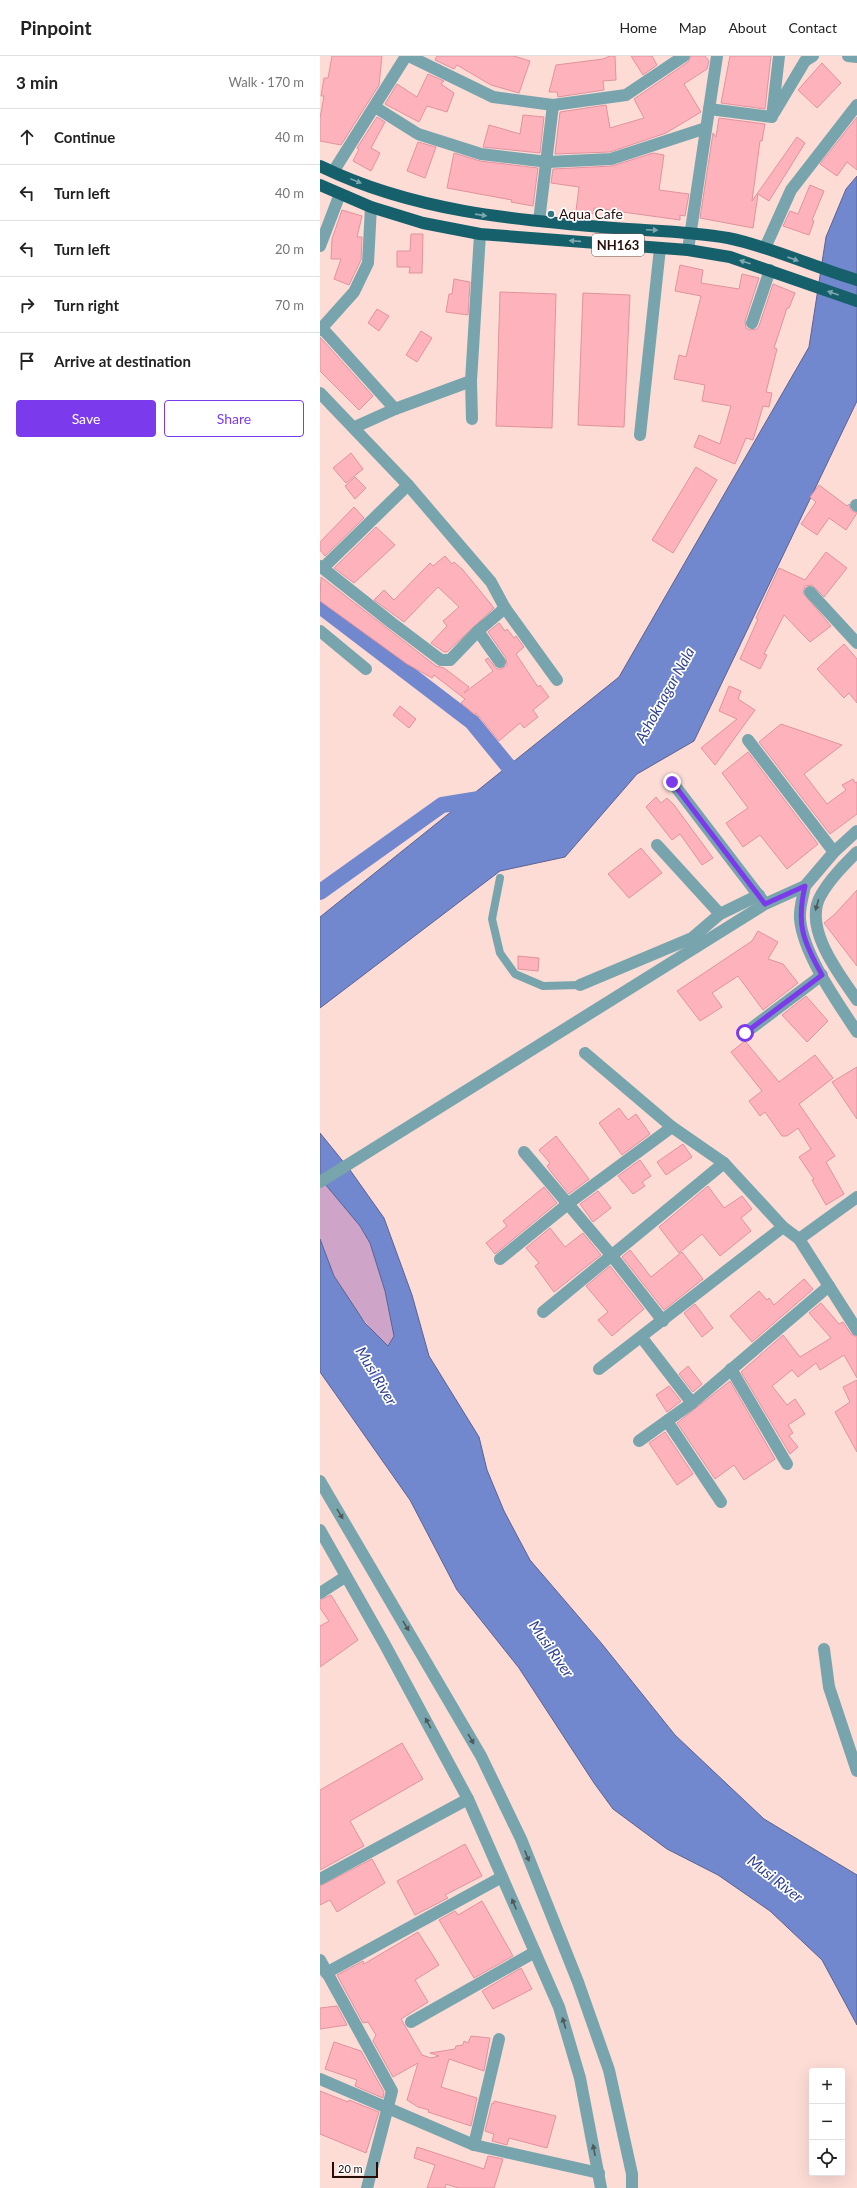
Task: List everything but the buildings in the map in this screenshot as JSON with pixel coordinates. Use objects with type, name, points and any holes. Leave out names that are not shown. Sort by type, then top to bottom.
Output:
[{"type":"highway","name":"NH163","points":[[320,166],[376,189],[425,203],[479,215],[690,233],[729,238],[765,248],[815,267],[857,280]]},
{"type":"highway","name":"NH163","points":[[320,185],[371,207],[423,223],[480,234],[688,250],[730,257],[857,301]]},
{"type":"street","points":[[333,172],[408,56],[492,97],[553,105],[626,95],[684,56]]},
{"type":"street","points":[[688,250],[717,56]]},
{"type":"street","points":[[772,117],[779,56]]},
{"type":"street","points":[[772,117],[805,61],[813,56]]},
{"type":"street","points":[[848,56],[857,58]]},
{"type":"street","points":[[539,221],[548,162],[553,105]]},
{"type":"street","points":[[765,248],[791,190],[857,105]]},
{"type":"street","points":[[375,107],[418,134],[474,152],[548,162],[611,160],[706,128]]},
{"type":"street","points":[[709,109],[772,117]]},
{"type":"street","points":[[321,244],[340,194]]},
{"type":"street","points":[[371,207],[368,263],[354,292],[321,329],[395,408]]},
{"type":"street","points":[[472,419],[471,381],[480,234]]},
{"type":"street","points":[[640,435],[660,248]]},
{"type":"street","points":[[752,323],[770,270]]},
{"type":"street","points":[[355,427],[395,408],[471,381]]},
{"type":"street","points":[[320,394],[355,427],[408,484],[491,582],[505,608],[557,680]]},
{"type":"street","points":[[408,484],[321,567],[441,660],[450,660],[478,631],[505,608]]},
{"type":"street","points":[[810,592],[857,643]]},
{"type":"street","points":[[320,631],[366,669]]},
{"type":"street","points":[[478,631],[500,662]]},
{"type":"street","points":[[748,740],[834,852]]},
{"type":"street","points":[[672,782],[762,899]]},
{"type":"street","points":[[857,831],[834,852],[805,886],[801,904],[800,921],[813,958],[857,1032]]},
{"type":"street","points":[[657,845],[720,914]]},
{"type":"street","points":[[856,856],[824,890],[816,907],[815,919],[817,930],[823,944],[857,1000]]},
{"type":"street","points":[[580,985],[692,938],[720,914],[805,886],[824,890]]},
{"type":"street","points":[[320,1182],[496,1072],[762,899]]},
{"type":"street","points":[[745,1033],[822,975]]},
{"type":"street","points":[[585,1053],[672,1127],[724,1163],[783,1228],[799,1239],[857,1330]]},
{"type":"street","points":[[500,1259],[569,1203],[672,1127]]},
{"type":"street","points":[[524,1152],[569,1203],[663,1321]]},
{"type":"street","points":[[543,1312],[724,1163]]},
{"type":"street","points":[[799,1239],[857,1198]]},
{"type":"street","points":[[599,1369],[642,1338],[783,1228]]},
{"type":"street","points":[[639,1442],[692,1403],[829,1286]]},
{"type":"street","points":[[642,1338],[692,1403]]},
{"type":"street","points":[[731,1369],[787,1464]]},
{"type":"street","points":[[667,1421],[720,1502]]},
{"type":"street","points":[[320,1481],[481,1756],[521,1839],[578,1982],[609,2070],[632,2174],[632,2188]]},
{"type":"street","points":[[320,1530],[384,1643],[468,1799],[559,2006],[580,2078],[601,2188]]},
{"type":"street","points":[[320,1593],[345,1576]]},
{"type":"street","points":[[824,1649],[829,1687],[857,1770]]},
{"type":"street","points":[[320,1879],[468,1799]]},
{"type":"street","points":[[326,1973],[502,1877]]},
{"type":"street","points":[[411,2022],[535,1952]]},
{"type":"street","points":[[320,1960],[392,2091],[367,2188]]},
{"type":"street","points":[[474,2145],[499,2039]]},
{"type":"street","points":[[320,2079],[474,2145],[598,2173]]},
{"type":"lane","points":[[500,878],[492,919],[500,953],[515,974],[543,986],[580,985]]},
{"type":"shaded area","points":[[320,1178],[360,1226],[370,1243],[385,1291],[394,1336],[388,1347],[357,1311],[338,1283],[330,1268],[320,1239]]},
{"type":"water","points":[[857,176],[857,401],[694,741],[637,774],[565,857],[500,871],[320,1008],[320,917],[619,677],[809,347],[826,237],[846,189]]},
{"type":"water","name":"Musi River","points":[[320,1133],[350,1170],[384,1218],[412,1295],[429,1356],[479,1437],[487,1470],[504,1511],[530,1560],[602,1644],[675,1735],[764,1819],[857,1875],[857,2025],[822,1960],[770,1911],[718,1875],[667,1849],[613,1809],[594,1783],[519,1668],[457,1590],[410,1500],[320,1372],[320,1239],[334,1276],[365,1323],[388,1346],[394,1336],[385,1291],[370,1243],[360,1226],[320,1178]]},
{"type":"waterway","points":[[320,606],[472,722],[522,783]]},
{"type":"waterway","name":"Ashoknagar Nala","points":[[320,892],[442,805],[485,798]]},
{"type":"place","name":"Aqua Cafe","points":[[551,214]]},
{"type":"route","points":[[672,782],[765,904],[805,886],[801,904],[800,921],[813,958],[822,975],[745,1033]]}]
